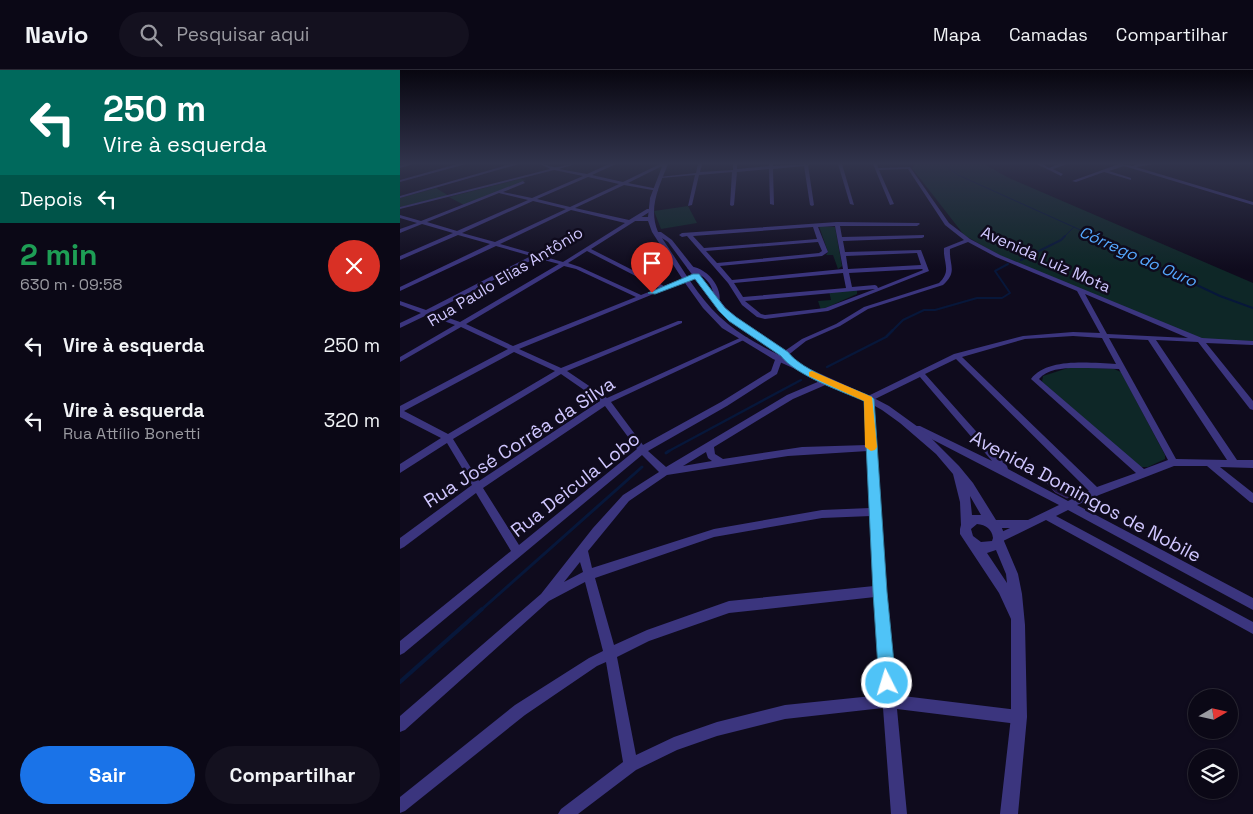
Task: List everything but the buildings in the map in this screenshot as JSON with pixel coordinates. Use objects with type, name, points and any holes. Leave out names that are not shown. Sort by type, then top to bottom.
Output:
[{"type":"street","points":[[401,208],[439,199]]},
{"type":"street","points":[[400,231],[482,199]]},
{"type":"street","points":[[400,258],[533,199],[630,220],[649,219]]},
{"type":"street","points":[[400,289],[590,199]]},
{"type":"street","points":[[653,199],[649,219],[655,232],[709,310],[725,325],[744,338],[827,381],[869,399],[903,421],[957,472],[976,495],[998,531],[999,540],[1012,574],[1016,594],[1018,625],[1019,717],[1009,814]]},
{"type":"street","points":[[690,205],[691,199]]},
{"type":"street","points":[[732,199],[732,205]]},
{"type":"street","points":[[772,199],[772,204]]},
{"type":"street","points":[[811,199],[812,205]]},
{"type":"street","points":[[850,199],[852,204]]},
{"type":"street","points":[[890,199],[892,204]]},
{"type":"street","name":"Avenida Luiz Mota","points":[[930,199],[948,224],[968,240],[998,256],[1200,340]]},
{"type":"street","points":[[1235,199],[1253,204]]},
{"type":"street","points":[[630,220],[650,208]]},
{"type":"street","name":"Rua Paulo Elias Antônio","points":[[400,360],[554,262],[650,208]]},
{"type":"street","points":[[400,216],[578,268],[640,297]]},
{"type":"street","name":"Rua Paulo Elias Antônio","points":[[400,354],[570,260],[630,220]]},
{"type":"street","points":[[837,224],[849,288]]},
{"type":"street","points":[[682,235],[690,236],[837,224],[917,224]]},
{"type":"street","points":[[716,265],[820,255],[825,252],[815,226]]},
{"type":"street","points":[[655,232],[662,234],[670,242],[696,276],[712,290]]},
{"type":"street","points":[[690,236],[726,277],[741,300],[759,316],[764,317],[826,310],[926,271],[918,252],[842,254]]},
{"type":"street","points":[[840,239],[922,236]]},
{"type":"street","points":[[701,250],[820,240]]},
{"type":"street","name":"Rua Deicula Lobo","points":[[400,649],[642,450],[724,404],[774,372],[785,358],[810,337],[838,325],[866,308],[942,284],[948,278],[950,272],[946,256],[947,248],[968,240]]},
{"type":"street","points":[[586,249],[664,288]]},
{"type":"street","points":[[400,326],[534,256]]},
{"type":"street","points":[[570,260],[578,268]]},
{"type":"street","points":[[689,267],[708,277],[717,304],[732,319],[785,358]]},
{"type":"street","points":[[400,411],[515,348],[696,276],[726,277],[925,268]]},
{"type":"street","points":[[741,300],[849,288],[883,287]]},
{"type":"street","points":[[859,288],[865,294]]},
{"type":"street","points":[[1079,289],[1173,462]]},
{"type":"street","points":[[697,295],[712,290]]},
{"type":"street","points":[[400,303],[457,323],[515,348],[561,371],[606,401],[642,450],[665,472]]},
{"type":"street","points":[[400,469],[448,438],[561,371],[680,322]]},
{"type":"street","points":[[869,399],[957,356],[1025,337],[1046,334],[1150,337],[1253,343]]},
{"type":"street","points":[[1150,337],[1234,463]]},
{"type":"street","name":"Rua José Corrêa da Silva","points":[[400,544],[478,486],[606,401],[744,338]]},
{"type":"street","points":[[1200,340],[1253,407]]},
{"type":"street","points":[[957,356],[1096,492]]},
{"type":"street","points":[[1120,367],[1066,365],[1039,373],[1035,377],[1039,383],[1142,473]]},
{"type":"street","points":[[920,373],[1008,473]]},
{"type":"street","points":[[400,725],[545,598],[626,498],[665,472],[790,397],[827,381]]},
{"type":"street","points":[[869,399],[880,592],[899,814]]},
{"type":"street","points":[[400,411],[448,438],[518,552]]},
{"type":"street","name":"Avenida Domingos de Nobile","points":[[903,421],[1008,473],[1253,604]]},
{"type":"street","points":[[709,446],[712,456],[721,462]]},
{"type":"street","points":[[665,472],[815,449],[871,448]]},
{"type":"street","points":[[975,545],[987,548],[992,547],[999,540],[1028,523],[1096,492],[1173,462],[1253,464]]},
{"type":"street","points":[[1209,463],[1253,499]]},
{"type":"street","points":[[957,472],[966,502],[967,524],[965,532],[1004,589],[1018,625]]},
{"type":"street","points":[[545,598],[588,575],[714,533],[822,514],[876,512]]},
{"type":"street","name":"Avenida Domingos de Nobile","points":[[1046,515],[1253,628]]},
{"type":"street","points":[[967,524],[975,519],[992,524],[1028,523]]},
{"type":"street","points":[[582,550],[610,654],[631,765]]},
{"type":"street","points":[[400,806],[520,710],[593,662],[647,636],[729,607],[880,592]]},
{"type":"street","points":[[566,814],[631,765],[674,744],[717,729],[785,712],[889,701],[1019,717]]},
{"type":"green space","points":[[400,199],[437,199],[400,207]]},
{"type":"green space","points":[[452,199],[480,199],[464,205]]},
{"type":"green space","points":[[936,199],[1057,199],[1253,283],[1253,342],[1200,339],[999,255],[964,235]]},
{"type":"green space","points":[[688,206],[697,223],[661,229],[654,211]]},
{"type":"green space","points":[[819,226],[835,227],[842,266],[838,269],[833,255],[826,255],[828,252]]},
{"type":"green space","points":[[857,290],[857,294],[821,310],[818,301],[831,300],[829,291]]},
{"type":"green space","points":[[1071,367],[1114,369],[1121,372],[1165,455],[1165,459],[1148,467],[1140,467],[1042,382],[1043,376]]},
{"type":"waterway","name":"Córrego do Ouro","points":[[1011,199],[1074,227]]},
{"type":"waterway","points":[[1021,260],[1061,240],[1074,227]]},
{"type":"waterway","name":"Córrego do Ouro","points":[[1074,227],[1096,237]]},
{"type":"waterway","name":"Córrego do Ouro","points":[[1093,236],[1220,296],[1253,308]]},
{"type":"waterway","points":[[827,367],[886,337],[903,320],[924,310],[935,310],[977,298],[1002,298],[1010,293],[995,271],[1008,264]]},
{"type":"waterway","points":[[667,452],[801,380]]},
{"type":"waterway","points":[[481,610],[642,467]]},
{"type":"waterway","points":[[400,682],[482,609]]},
{"type":"slow traffic","points":[[812,374],[869,399],[871,447]]},
{"type":"route","points":[[652,293],[696,276],[722,310],[732,319],[784,354],[790,362],[827,381],[869,399],[887,683]]}]
